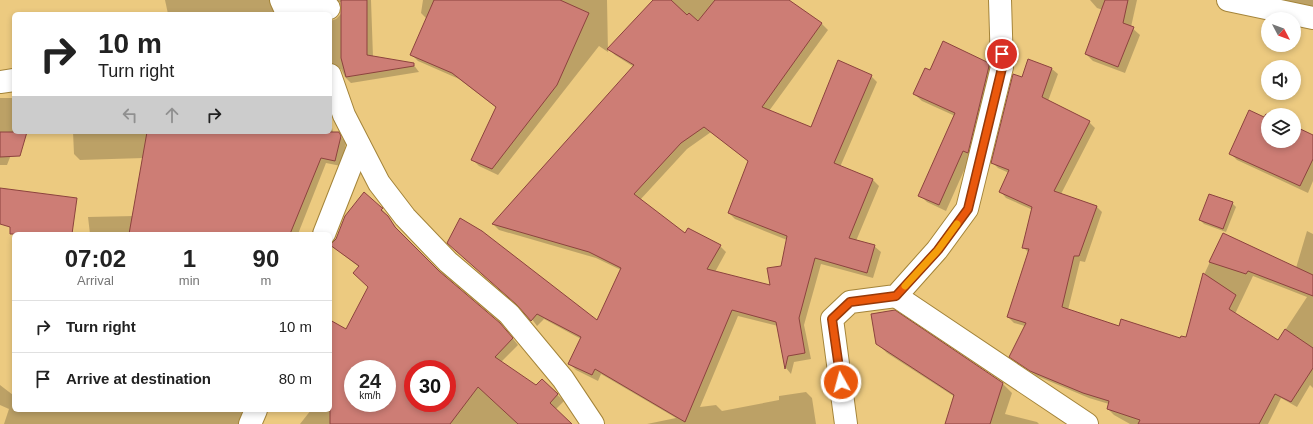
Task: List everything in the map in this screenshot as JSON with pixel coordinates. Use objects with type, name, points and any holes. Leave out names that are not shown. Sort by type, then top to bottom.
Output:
[{"type":"street","points":[[846,424],[832,319],[850,302],[896,296],[938,250],[968,209],[1002,68],[1000,0]]},
{"type":"street","points":[[1228,0],[1313,18]]},
{"type":"street","points":[[282,8],[329,7]]},
{"type":"street","points":[[0,82],[12,80]]},
{"type":"street","points":[[332,81],[344,115],[379,183],[405,217],[448,262],[509,314],[563,378],[593,424]]},
{"type":"street","points":[[325,232],[359,145]]},
{"type":"street","points":[[896,296],[1087,424]]},
{"type":"street","points":[[250,424],[255,412]]},
{"type":"building","points":[[341,0],[367,0],[367,55],[414,63],[414,66],[346,77],[341,58]]},
{"type":"building","points":[[434,0],[560,0],[589,13],[557,85],[492,169],[471,160],[496,107],[452,73],[410,55]]},
{"type":"building","points":[[653,0],[671,0],[687,15],[689,13],[698,21],[715,0],[789,0],[822,23],[762,107],[811,127],[838,60],[872,75],[834,163],[873,179],[849,238],[875,245],[867,273],[815,258],[799,318],[805,353],[788,356],[785,369],[776,322],[732,310],[685,422],[595,369],[592,375],[568,364],[581,337],[537,314],[531,321],[517,305],[447,243],[460,218],[482,231],[597,320],[621,268],[589,252],[492,224],[634,65],[607,49]],"holes":[[[704,127],[748,161],[728,213],[787,236],[781,266],[767,268],[770,285],[707,269],[721,245],[688,228],[685,233],[634,194],[681,143]]]},
{"type":"building","points":[[1105,0],[1128,0],[1123,23],[1134,27],[1118,67],[1085,54]]},
{"type":"building","points":[[943,41],[989,63],[989,66],[968,153],[963,151],[939,205],[918,196],[955,113],[913,94],[925,68],[930,70]]},
{"type":"building","points":[[1028,59],[1052,68],[1042,97],[1090,121],[1054,191],[1097,206],[1079,256],[1074,256],[1062,307],[1119,326],[1121,319],[1180,338],[1181,336],[1186,337],[1203,273],[1236,295],[1229,309],[1278,340],[1285,329],[1313,348],[1313,368],[1291,402],[1275,394],[1259,424],[1138,424],[1140,420],[1107,409],[1109,401],[1083,393],[1030,371],[1009,357],[1026,323],[1007,317],[1029,249],[1022,248],[1032,207],[999,192],[1009,170],[991,163],[1013,74],[1022,77]]},
{"type":"building","points":[[1249,110],[1261,116],[1261,148],[1301,148],[1301,129],[1313,135],[1313,159],[1300,186],[1229,154]]},
{"type":"building","points":[[0,132],[26,134],[20,156],[0,157]]},
{"type":"building","points":[[332,132],[339,132],[341,136],[335,161],[321,158],[291,232],[129,232],[147,134],[332,134]]},
{"type":"building","points":[[0,188],[77,198],[72,232],[12,232],[12,234],[10,234],[10,227],[0,224]]},
{"type":"building","points":[[364,192],[383,208],[381,210],[388,216],[395,227],[439,271],[500,323],[513,338],[495,357],[536,385],[542,379],[558,394],[550,403],[572,424],[518,424],[478,387],[450,424],[330,424],[330,412],[332,412],[332,321],[346,329],[368,287],[353,273],[359,266],[332,246],[332,243],[336,239],[345,216]]},
{"type":"building","points":[[1209,194],[1233,202],[1223,229],[1199,220]]},
{"type":"building","points":[[1223,233],[1313,275],[1313,296],[1248,271],[1246,274],[1209,262]]},
{"type":"building","points":[[895,310],[1003,383],[990,424],[945,424],[954,395],[876,344],[871,314]]},
{"type":"slow traffic","points":[[905,286],[938,250],[957,224]]},
{"type":"route","points":[[841,382],[832,319],[850,302],[896,296],[938,250],[968,209],[1002,68],[1002,54]]}]
